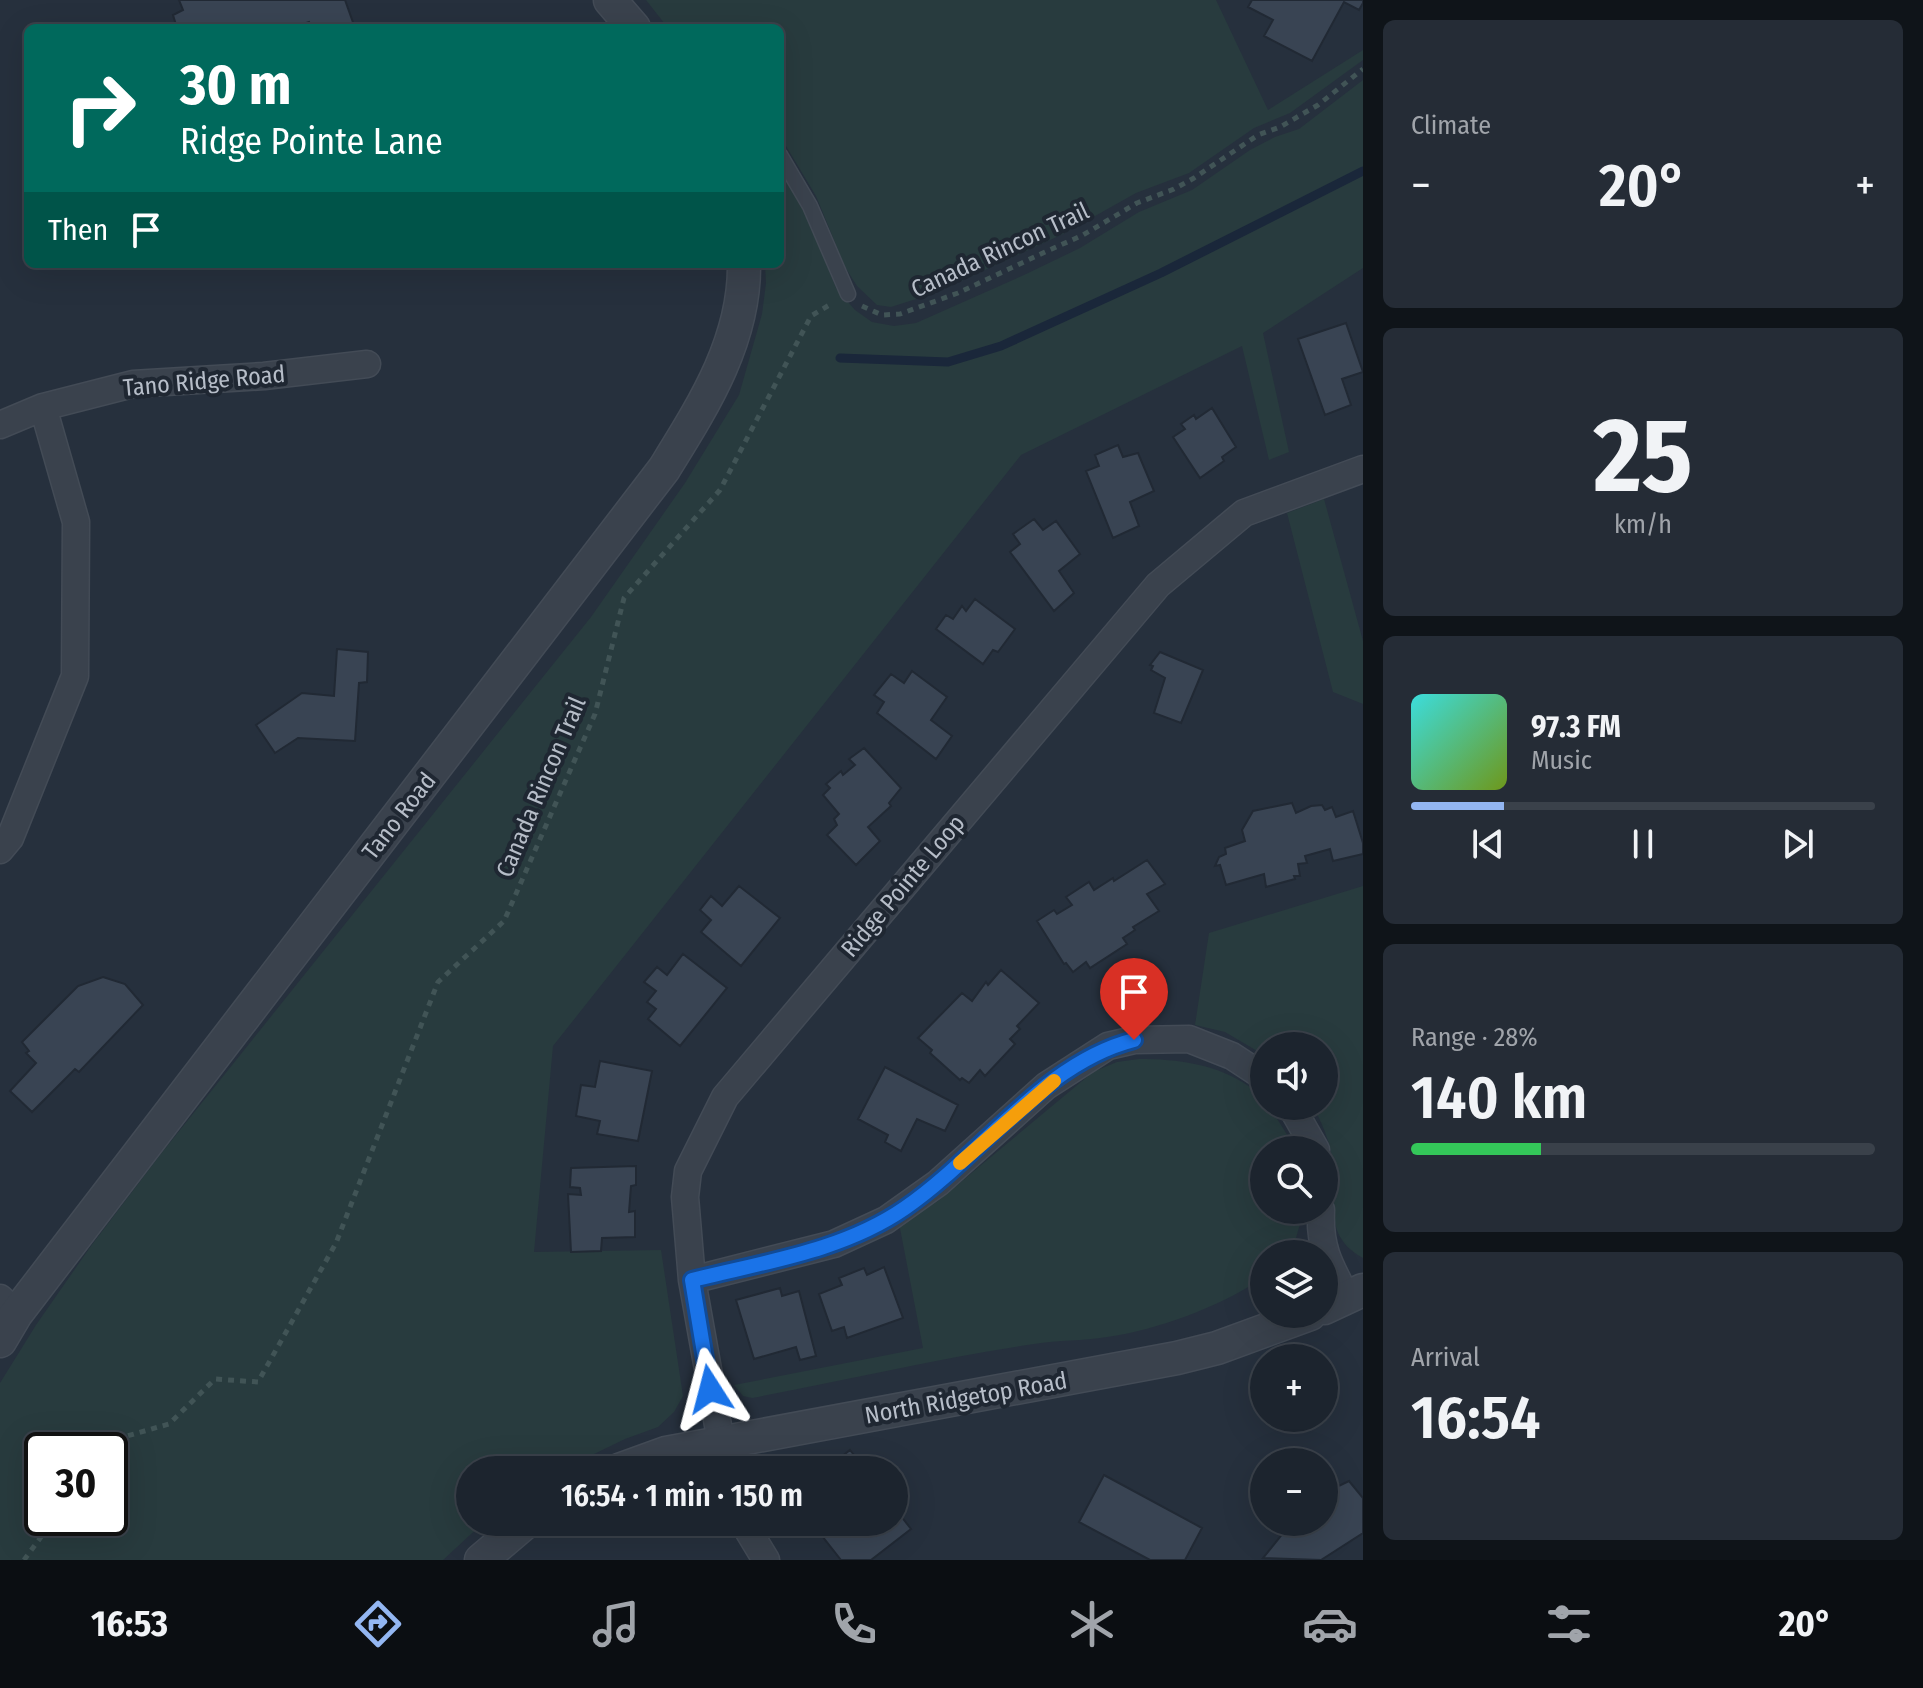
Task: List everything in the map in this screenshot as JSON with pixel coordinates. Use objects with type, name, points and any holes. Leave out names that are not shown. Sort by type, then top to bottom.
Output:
[{"type":"street","points":[[610,0],[631,24]]},
{"type":"street","name":"Tano Road","points":[[5,1317],[664,469],[698,413],[723,362],[740,318],[744,268]]},
{"type":"street","name":"Tano Ridge Road","points":[[0,425],[43,407],[133,384],[264,376],[367,364]]},
{"type":"street","points":[[0,850],[10,838],[75,676],[76,522],[43,407]]},
{"type":"street","name":"Ridge Pointe Loop","points":[[723,1456],[692,1280],[685,1197],[688,1171],[725,1097],[1158,585],[1244,513],[1363,469]]},
{"type":"street","points":[[692,1280],[834,1244],[886,1220],[938,1183],[1046,1086],[1108,1046],[1134,1040],[1189,1039],[1232,1056],[1250,1068]]},
{"type":"street","points":[[1321,1224],[1325,1256],[1345,1299]]},
{"type":"street","name":"North Ridgetop Road","points":[[658,1456],[666,1453],[723,1456],[1134,1368],[1217,1348],[1272,1328]]},
{"type":"street","points":[[481,1560],[509,1536]]},
{"type":"street","points":[[751,1536],[766,1560]]},
{"type":"lane","points":[[784,162],[810,206],[848,294]]},
{"type":"path","name":"Canada Rincon Trail","points":[[128,1436],[169,1424],[215,1379],[258,1382],[336,1243],[438,982],[504,921],[595,714],[624,598],[720,490],[811,316],[848,294],[870,311],[882,315],[900,314],[958,293],[1083,235],[1137,203],[1184,184],[1246,142],[1318,105],[1363,69]]},
{"type":"path","points":[[24,1560],[42,1536]]},
{"type":"shaded area","points":[[646,0],[1216,0],[1268,110],[1363,50],[1363,60],[1290,113],[1254,128],[1189,173],[1136,193],[1063,234],[935,293],[891,307],[877,305],[857,286],[845,267],[816,196],[784,143],[784,24],[665,24]]},
{"type":"shaded area","points":[[1363,80],[1363,268],[1263,333],[1289,452],[1269,460],[1242,346],[1021,455],[553,1046],[534,1252],[661,1250],[683,1396],[674,1412],[658,1427],[590,1456],[456,1456],[456,1536],[469,1536],[443,1560],[0,1560],[0,1383],[91,1246],[160,1155],[591,617],[685,483],[739,395],[762,314],[765,268],[784,268],[784,172],[806,213],[836,288],[855,310],[872,322],[894,326],[916,323],[1080,248],[1139,212],[1192,190],[1250,150],[1299,129]]},
{"type":"shaded area","points":[[1324,499],[1363,641],[1363,704],[1333,692],[1287,513]]},
{"type":"shaded area","points":[[1363,886],[1363,1258],[1350,1249],[1336,1227],[1338,1136],[1326,1136],[1320,1120],[1338,1120],[1338,1032],[1250,1032],[1250,1047],[1225,1032],[1195,1025],[1209,933]]},
{"type":"shaded area","points":[[1139,1059],[1197,1064],[1238,1079],[1250,1087],[1250,1120],[1278,1120],[1288,1136],[1250,1136],[1250,1224],[1300,1224],[1295,1240],[1250,1240],[1250,1285],[1207,1308],[1126,1334],[999,1350],[752,1398],[743,1396],[734,1385],[923,1348],[899,1223],[938,1201],[1093,1072],[1117,1062]]},
{"type":"building","points":[[179,0],[345,0],[354,24],[176,24],[173,15],[183,10]]},
{"type":"building","points":[[1252,0],[1363,0],[1363,3],[1359,10],[1344,2],[1312,61],[1264,36],[1273,20],[1248,7]]},
{"type":"building","points":[[1346,323],[1363,372],[1342,379],[1351,405],[1325,415],[1298,339]]},
{"type":"building","points":[[1212,408],[1236,447],[1222,457],[1224,461],[1200,478],[1173,437],[1185,429],[1181,424],[1194,415],[1196,419]]},
{"type":"building","points":[[1118,445],[1123,457],[1138,453],[1154,491],[1130,502],[1139,526],[1113,538],[1086,471],[1099,466],[1095,455]]},
{"type":"building","points":[[1034,519],[1043,530],[1056,521],[1080,554],[1059,571],[1074,593],[1054,611],[1010,552],[1020,544],[1013,534]]},
{"type":"building","points":[[975,599],[1015,629],[998,652],[993,650],[983,664],[936,629],[946,615],[953,619],[962,606],[966,611]]},
{"type":"building","points":[[337,649],[368,652],[367,682],[359,683],[355,741],[298,738],[275,753],[256,725],[302,693],[334,696]]},
{"type":"building","points":[[1160,652],[1203,670],[1181,723],[1154,713],[1165,678],[1151,670],[1153,666],[1150,665]]},
{"type":"building","points":[[912,671],[947,697],[931,720],[952,736],[936,759],[877,713],[884,702],[874,695],[891,674],[904,683]]},
{"type":"building","points":[[864,748],[901,788],[889,803],[891,806],[868,827],[880,841],[856,865],[827,835],[837,825],[834,819],[839,814],[823,795],[830,788],[826,784],[841,771],[843,775],[855,765],[849,759]]},
{"type":"building","points":[[1292,803],[1296,813],[1322,805],[1325,810],[1332,807],[1336,817],[1353,811],[1363,843],[1363,854],[1333,861],[1330,849],[1305,856],[1307,863],[1298,864],[1300,876],[1294,876],[1295,879],[1266,887],[1264,874],[1226,885],[1220,865],[1215,866],[1219,857],[1226,854],[1225,848],[1245,841],[1242,830],[1253,811]]},
{"type":"building","points":[[1147,860],[1165,884],[1147,894],[1159,911],[1133,927],[1135,930],[1123,938],[1127,944],[1090,968],[1086,962],[1073,972],[1064,964],[1037,921],[1054,910],[1057,914],[1072,905],[1066,897],[1089,882],[1094,890]]},
{"type":"building","points":[[739,886],[780,918],[741,966],[701,932],[711,920],[700,910],[711,896],[722,906]]},
{"type":"building","points":[[683,954],[727,988],[680,1046],[648,1019],[656,1009],[647,1002],[656,991],[644,982],[657,967],[667,975]]},
{"type":"building","points":[[1001,970],[1039,1003],[1017,1026],[1020,1029],[1010,1039],[1015,1044],[985,1076],[980,1070],[969,1083],[962,1078],[960,1080],[918,1038],[962,993],[972,1001],[986,982],[988,985]]},
{"type":"building","points":[[103,977],[125,984],[143,1005],[79,1072],[75,1069],[32,1112],[10,1091],[36,1063],[26,1053],[29,1051],[22,1042],[78,986]]},
{"type":"building","points":[[600,1061],[652,1071],[638,1141],[597,1134],[600,1121],[576,1116],[581,1085],[595,1087]]},
{"type":"building","points":[[885,1067],[958,1105],[945,1131],[917,1119],[901,1151],[885,1142],[888,1135],[858,1119]]},
{"type":"building","points":[[636,1166],[636,1185],[631,1186],[629,1212],[635,1211],[635,1237],[602,1238],[601,1251],[571,1252],[568,1194],[581,1195],[580,1188],[570,1187],[571,1168]]},
{"type":"building","points":[[884,1267],[903,1318],[847,1338],[844,1327],[832,1331],[819,1294],[842,1285],[839,1278],[864,1268],[867,1275]]},
{"type":"building","points":[[780,1288],[782,1296],[799,1291],[816,1356],[800,1360],[796,1347],[754,1359],[736,1300]]},
{"type":"building","points":[[1104,1475],[1202,1528],[1185,1560],[1150,1560],[1079,1522]]},
{"type":"building","points":[[1349,1481],[1363,1498],[1363,1533],[1321,1560],[1263,1558],[1281,1536],[1338,1536],[1338,1486]]},
{"type":"building","points":[[822,1536],[902,1536],[871,1560],[841,1560]]},
{"type":"waterway","points":[[840,358],[948,362],[1001,346],[1161,273],[1363,171]]},
{"type":"slow traffic","points":[[960,1163],[1054,1081]]},
{"type":"route","points":[[710,1389],[692,1280],[834,1244],[886,1220],[938,1183],[1046,1086],[1108,1046],[1134,1040]]}]
